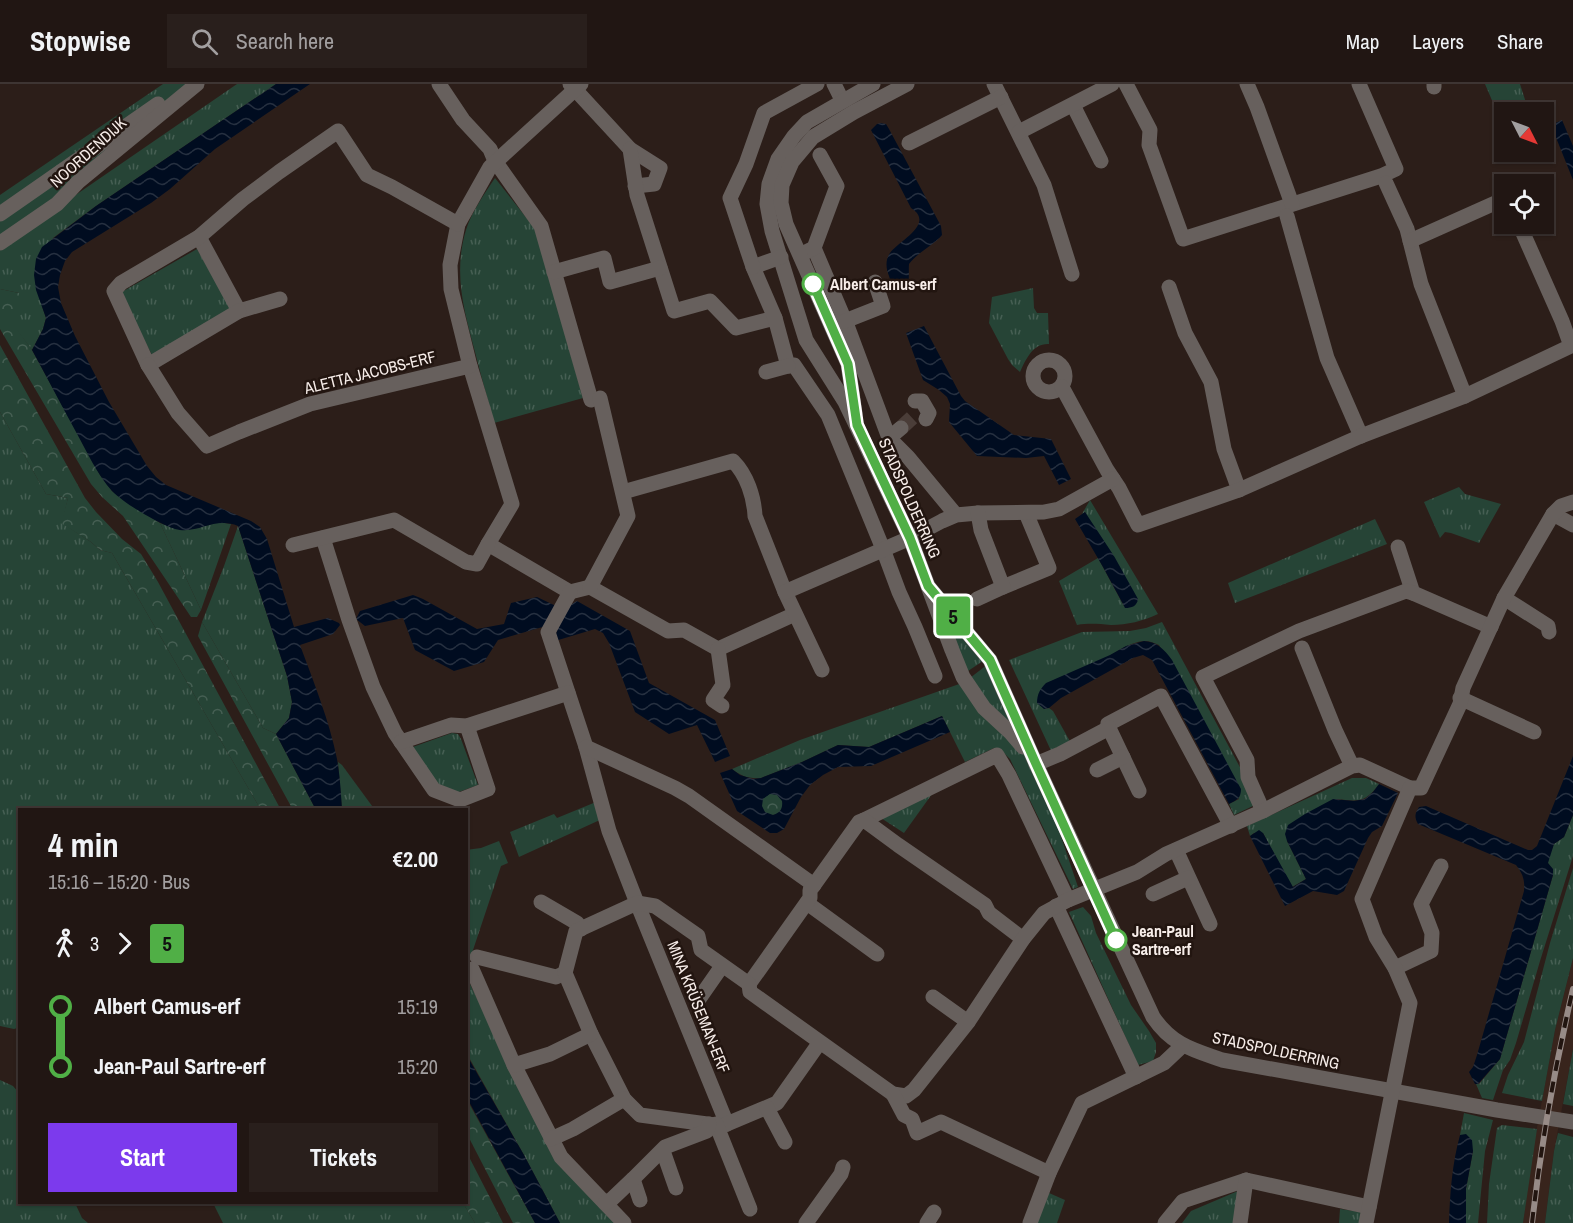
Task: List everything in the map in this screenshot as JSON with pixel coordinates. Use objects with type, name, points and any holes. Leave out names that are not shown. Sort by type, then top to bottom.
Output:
[{"type":"street","name":"NOORDENDIJK","points":[[0,214],[186,84]]},
{"type":"street","name":"NOORDENDIJK","points":[[0,243],[57,204],[78,182],[197,84]]},
{"type":"street","points":[[439,84],[464,120],[490,149],[495,161],[541,226],[623,492],[628,516]]},
{"type":"street","points":[[788,366],[775,318],[753,267],[730,198],[746,164],[764,112],[817,84]]},
{"type":"street","points":[[834,84],[842,100]]},
{"type":"street","name":"STADSPOLDERRING","points":[[873,84],[807,122],[778,159],[769,184],[767,204],[772,231],[807,340],[857,425],[910,538],[963,677],[984,708],[1017,739],[1036,764]]},
{"type":"street","name":"STADSPOLDERRING","points":[[857,425],[848,364],[807,251],[786,224],[781,203],[782,185],[792,162],[813,137],[907,84]]},
{"type":"street","points":[[1018,132],[1112,84]]},
{"type":"street","points":[[1126,84],[1150,130],[1149,145],[1183,239],[1289,210],[1396,169],[1359,84]]},
{"type":"street","points":[[1247,84],[1257,107],[1289,210],[1296,247],[1327,358],[1361,436]]},
{"type":"street","points":[[293,545],[394,520],[466,562],[477,564],[512,504],[470,366],[451,289],[450,265],[458,224],[495,161],[575,86],[630,149],[660,168],[654,184],[635,186]]},
{"type":"street","points":[[909,143],[997,90],[1044,185],[1072,274]]},
{"type":"street","points":[[1073,105],[1101,161]]},
{"type":"street","name":"ALETTA JACOBS-ERF","points":[[458,224],[367,175],[338,131],[243,199],[199,237],[121,283],[114,291],[148,365],[178,412],[207,446],[310,404],[470,366]]},
{"type":"street","points":[[630,149],[635,186],[674,311],[710,301],[736,328],[775,318]]},
{"type":"street","points":[[820,155],[837,186],[807,251],[847,325],[908,457],[956,515]]},
{"type":"street","points":[[1389,190],[1407,230],[1421,284],[1465,396]]},
{"type":"street","points":[[1410,242],[1494,204]]},
{"type":"street","points":[[1062,387],[1138,525],[1239,490],[1361,436],[1465,396],[1571,346],[1523,234]]},
{"type":"street","points":[[199,237],[239,311]]},
{"type":"street","points":[[753,267],[781,257]]},
{"type":"street","points":[[554,272],[604,258],[610,282],[660,268]]},
{"type":"street","points":[[847,325],[883,306],[875,282]]},
{"type":"street","points":[[1169,287],[1185,333],[1211,382],[1224,449],[1239,490]]},
{"type":"street","points":[[148,365],[239,311],[280,299]]},
{"type":"street","points":[[766,372],[794,365],[828,415],[935,676]]},
{"type":"street","points":[[623,492],[733,461],[743,473],[755,516],[785,592],[822,670]]},
{"type":"street","points":[[785,592],[910,538],[956,515],[1044,512],[1059,509],[1113,479]]},
{"type":"street","points":[[590,587],[645,486]]},
{"type":"street","points":[[893,1094],[906,1096],[914,1090],[968,1022],[1023,939],[1044,913],[1062,903],[1137,872],[1166,854],[1263,811],[1352,766],[1360,765],[1410,788],[1422,788],[1460,704],[1463,688],[1504,598],[1553,514],[1561,506],[1573,502]]},
{"type":"street","points":[[978,513],[981,530],[1003,587]]},
{"type":"street","points":[[977,599],[1049,568],[1026,513]]},
{"type":"street","points":[[1553,514],[1573,525]]},
{"type":"street","points":[[323,538],[373,687],[395,733],[434,790],[460,800],[488,789],[467,726]]},
{"type":"street","points":[[489,544],[570,592],[590,587],[668,631],[684,630],[718,649]]},
{"type":"street","points":[[1398,547],[1413,593]]},
{"type":"street","name":"STADSPOLDERRING","points":[[928,586],[990,660],[1153,1017],[1159,1026],[1182,1046],[1222,1060],[1573,1122]]},
{"type":"street","points":[[1263,811],[1248,777],[1247,760],[1203,677],[1299,631],[1406,591],[1491,627]]},
{"type":"street","name":"MINA KRÜSEMAN-ERF","points":[[570,592],[548,632],[586,747],[609,831],[750,1209]]},
{"type":"street","points":[[1504,598],[1548,626],[1549,632]]},
{"type":"street","points":[[718,649],[795,614]]},
{"type":"street","points":[[1302,648],[1339,740],[1352,766]]},
{"type":"street","points":[[718,649],[723,685],[713,700],[722,706]]},
{"type":"street","points":[[401,742],[451,725],[467,726],[567,693]]},
{"type":"street","points":[[1139,791],[1108,724],[1161,696],[1231,826]]},
{"type":"street","points":[[1460,699],[1534,732]]},
{"type":"street","points":[[1036,764],[1109,728]]},
{"type":"street","points":[[586,747],[689,796],[814,885]]},
{"type":"street","points":[[749,984],[807,903],[810,890],[858,822],[998,755],[1010,775],[1136,1077]]},
{"type":"street","points":[[1097,770],[1124,757]]},
{"type":"street","points":[[1366,1223],[1410,1003],[1395,968],[1376,937],[1362,899],[1410,788]]},
{"type":"street","points":[[864,820],[985,905],[989,914],[1023,939]]},
{"type":"street","points":[[1176,850],[1210,924]]},
{"type":"street","points":[[1395,968],[1431,951],[1432,933],[1421,904],[1441,866]]},
{"type":"street","points":[[1153,894],[1188,878]]},
{"type":"street","points":[[541,902],[577,923],[581,928]]},
{"type":"street","points":[[637,903],[576,931],[566,973],[591,1034],[624,1099],[640,1115],[717,1124]]},
{"type":"street","name":"MINA KRÜSEMAN-ERF","points":[[637,903],[655,906],[698,936],[701,950],[749,984],[750,992],[893,1094],[904,1114],[912,1119],[917,1133],[941,1122],[1049,1173]]},
{"type":"street","points":[[807,903],[877,954]]},
{"type":"street","points":[[566,973],[556,977],[479,961],[514,1065],[551,1140],[561,1157],[608,1201],[624,1223]]},
{"type":"street","points":[[699,999],[722,966]]},
{"type":"street","points":[[933,997],[968,1022]]},
{"type":"street","points":[[514,1065],[550,1054],[591,1034]]},
{"type":"street","points":[[608,1201],[665,1147],[707,1131],[717,1124],[777,1103],[820,1042]]},
{"type":"street","points":[[1030,1223],[1049,1173],[1082,1103],[1164,1063],[1182,1046]]},
{"type":"street","points":[[551,1140],[624,1099]]},
{"type":"street","points":[[766,1108],[785,1142]]},
{"type":"street","points":[[663,1150],[676,1188]]},
{"type":"street","points":[[806,1223],[842,1174],[843,1167]]},
{"type":"street","points":[[633,1179],[640,1200]]},
{"type":"street","points":[[1165,1223],[1183,1201],[1246,1180],[1369,1207]]},
{"type":"street","points":[[1240,1223],[1246,1180]]},
{"type":"shaded area","points":[[1573,958],[1573,1049],[1554,1151],[1545,1223],[1523,1223],[1533,1149],[1555,1030]]},
{"type":"green space","points":[[163,84],[191,84],[48,203],[0,237],[0,195]]},
{"type":"green space","points":[[237,84],[276,84],[96,206],[53,238],[42,306],[46,318],[32,350],[13,325],[19,293],[0,289],[0,247]]},
{"type":"green space","points":[[1485,84],[1520,84],[1526,102],[1494,102],[1494,105]]},
{"type":"green space","points":[[495,178],[536,230],[583,398],[494,423],[467,322],[460,277],[460,261],[468,223]]},
{"type":"green space","points":[[197,249],[232,310],[153,357],[120,293]]},
{"type":"green space","points":[[1033,288],[1034,308],[1037,313],[1048,313],[1049,344],[1043,344],[1034,349],[1020,372],[1008,359],[989,323],[992,297]]},
{"type":"green space","points":[[0,289],[19,293],[26,306],[14,325],[32,350],[100,475],[112,491],[160,523],[201,610],[197,617],[191,617],[123,516],[91,484],[0,329]]},
{"type":"green space","points":[[0,345],[85,498],[122,539],[141,554],[158,582],[280,808],[260,808],[112,553],[100,550],[61,523],[68,498],[46,494],[0,412]]},
{"type":"green space","points":[[0,412],[46,494],[68,498],[62,523],[100,550],[112,553],[260,808],[18,808],[18,1028],[0,1026]]},
{"type":"green space","points":[[1459,487],[1465,494],[1501,504],[1479,543],[1445,532],[1440,538],[1424,502]]},
{"type":"green space","points":[[1090,500],[1158,614],[1141,621],[1123,624],[1077,625],[1059,581],[1098,558],[1125,608],[1085,512],[1082,514]]},
{"type":"green space","points":[[1375,519],[1387,544],[1235,603],[1228,583]]},
{"type":"green space","points":[[218,522],[231,524],[201,610],[160,523],[189,529]]},
{"type":"green space","points":[[238,526],[287,676],[292,702],[289,718],[276,734],[263,728],[202,622]]},
{"type":"green space","points":[[936,598],[986,659],[965,673]]},
{"type":"green space","points":[[202,622],[263,728],[276,734],[315,808],[292,808],[198,636]]},
{"type":"green space","points":[[1162,622],[1257,799],[1257,804],[1234,815],[1229,804],[1239,799],[1159,645],[1145,641],[1121,649],[1093,668],[1044,709],[1049,708],[1053,711],[1072,745],[1053,755],[1009,660],[1082,632],[1130,631]]},
{"type":"green space","points":[[988,664],[1019,736],[980,696],[970,678]]},
{"type":"green space","points":[[965,682],[1020,745],[1050,804],[1078,887],[1073,889],[1010,759],[1003,752],[994,748],[965,762],[942,716],[869,747],[838,745],[761,778],[745,776],[732,769],[800,740]]},
{"type":"green space","points":[[452,733],[458,734],[461,739],[478,785],[456,793],[433,780],[410,748]]},
{"type":"green space","points":[[338,762],[374,808],[342,808]]},
{"type":"green space","points":[[1352,778],[1366,778],[1379,784],[1370,794],[1361,799],[1337,799],[1287,841],[1306,879],[1292,887],[1263,833],[1254,833],[1250,836],[1247,826]]},
{"type":"green space","points":[[772,793],[782,800],[783,804],[776,814],[772,815],[762,808],[761,804],[768,794]]},
{"type":"green space","points":[[932,794],[904,833],[881,818]]},
{"type":"green space","points":[[596,802],[602,819],[519,857],[510,832],[554,814],[557,818]]},
{"type":"green space","points":[[1573,815],[1573,856],[1516,1043],[1510,1060],[1503,1070],[1493,1100],[1482,1098],[1476,1084],[1479,1084],[1500,1059],[1553,875],[1548,859],[1554,844],[1564,837]]},
{"type":"green space","points":[[499,841],[508,863],[501,866],[468,965],[468,850],[481,848]]},
{"type":"green space","points":[[1573,868],[1573,958],[1555,1030],[1542,1101],[1502,1093],[1524,1042],[1550,943]]},
{"type":"green space","points":[[1083,907],[1091,916],[1096,933],[1131,1005],[1156,1043],[1153,1061],[1138,1065],[1069,912]]},
{"type":"green space","points":[[468,980],[541,1127],[619,1223],[560,1223],[468,1056]]},
{"type":"green space","points":[[1573,1049],[1573,1106],[1563,1104]]},
{"type":"green space","points":[[0,1080],[13,1086],[18,1092],[18,1204],[75,1204],[82,1218],[88,1223],[0,1223]]},
{"type":"green space","points":[[468,1102],[535,1223],[513,1223],[468,1136]]},
{"type":"green space","points":[[1464,1113],[1493,1120],[1485,1151],[1478,1223],[1466,1223],[1466,1189],[1473,1151],[1460,1135]]},
{"type":"green space","points":[[1502,1125],[1537,1129],[1523,1223],[1487,1223],[1489,1184],[1497,1128]]},
{"type":"green space","points":[[1558,1133],[1573,1137],[1573,1223],[1545,1223]]},
{"type":"green space","points":[[468,1155],[503,1223],[475,1223],[464,1204],[468,1204]]},
{"type":"green space","points":[[1238,1191],[1236,1223],[1182,1223],[1191,1211]]},
{"type":"green space","points":[[1049,1193],[1065,1200],[1057,1223],[1037,1223]]},
{"type":"green space","points":[[214,1204],[464,1204],[475,1223],[223,1223]]},
{"type":"green space","points":[[1340,1209],[1361,1212],[1359,1223],[1339,1223]]},
{"type":"water","points":[[276,84],[310,84],[215,149],[151,203],[72,252],[65,261],[58,287],[61,303],[75,336],[109,402],[156,477],[166,485],[251,521],[260,527],[267,539],[294,627],[328,618],[339,623],[340,625],[333,634],[300,645],[334,744],[342,808],[315,808],[276,734],[289,718],[292,702],[287,676],[238,526],[221,523],[191,530],[175,529],[151,518],[112,491],[92,463],[32,350],[46,318],[36,290],[34,275],[36,259],[42,247],[96,206]]},
{"type":"water","points":[[1562,120],[1573,146],[1573,180],[1554,132],[1554,124]]},
{"type":"water","points":[[881,123],[886,124],[889,129],[941,226],[942,235],[909,264],[908,283],[899,292],[890,278],[887,259],[894,248],[913,232],[919,220],[918,214],[911,208],[871,130]]},
{"type":"water","points":[[924,326],[965,401],[1014,435],[1051,439],[1071,479],[1059,485],[1044,456],[1026,458],[977,456],[949,422],[950,404],[947,397],[923,380],[906,333]]},
{"type":"water","points":[[1085,512],[1114,556],[1138,599],[1137,603],[1130,608],[1125,608],[1075,519]]},
{"type":"water","points":[[413,595],[477,629],[504,624],[511,603],[537,597],[556,606],[546,626],[498,640],[484,662],[454,671],[415,650],[403,618],[365,626],[356,619],[360,611]]},
{"type":"water","points":[[577,601],[630,631],[649,683],[715,720],[730,756],[715,762],[697,725],[669,734],[635,712],[609,643],[603,633],[595,629],[555,641],[559,624],[565,613]]},
{"type":"water","points":[[1144,641],[1160,647],[1172,660],[1241,789],[1239,797],[1229,804],[1152,660],[1143,655],[1133,658],[1061,698],[1049,708],[1044,709],[1037,703],[1039,692],[1046,683],[1126,646]]},
{"type":"water","points":[[942,716],[950,732],[871,766],[838,767],[823,775],[810,785],[784,829],[777,833],[770,833],[737,811],[720,773],[732,769],[740,775],[753,779],[761,778],[838,745],[869,747]],"holes":[[[770,794],[777,795],[782,801],[778,813],[773,815],[765,812],[762,806],[763,799]]]},
{"type":"water","points":[[1573,756],[1573,815],[1564,837],[1554,844],[1548,863],[1553,869],[1553,875],[1500,1059],[1478,1084],[1475,1084],[1469,1072],[1477,1055],[1524,891],[1524,880],[1516,865],[1418,824],[1416,813],[1419,807],[1426,806],[1532,850],[1537,846]]},
{"type":"water","points":[[1379,784],[1398,793],[1382,826],[1372,832],[1368,838],[1344,891],[1337,895],[1313,891],[1285,906],[1250,836],[1259,830],[1263,833],[1293,887],[1306,879],[1287,841],[1285,834],[1288,825],[1333,799],[1354,801],[1365,799]]},
{"type":"water","points":[[468,1057],[560,1223],[535,1223],[468,1100]]},
{"type":"water","points":[[1466,1134],[1472,1140],[1473,1151],[1466,1189],[1466,1223],[1449,1223],[1455,1157],[1460,1135]]},
{"type":"tunnel","points":[[901,428],[914,416]]},
{"type":"railway","points":[[1532,1223],[1549,1105],[1573,989]]},
{"type":"bus line","name":"5","points":[[813,284],[848,364],[857,425],[910,538],[928,586],[990,660],[1116,940]]},
{"type":"place","name":"Albert Camus-erf","points":[[813,284]]},
{"type":"place","name":"Jean-Paul Sartre-erf","points":[[1116,940]]}]
